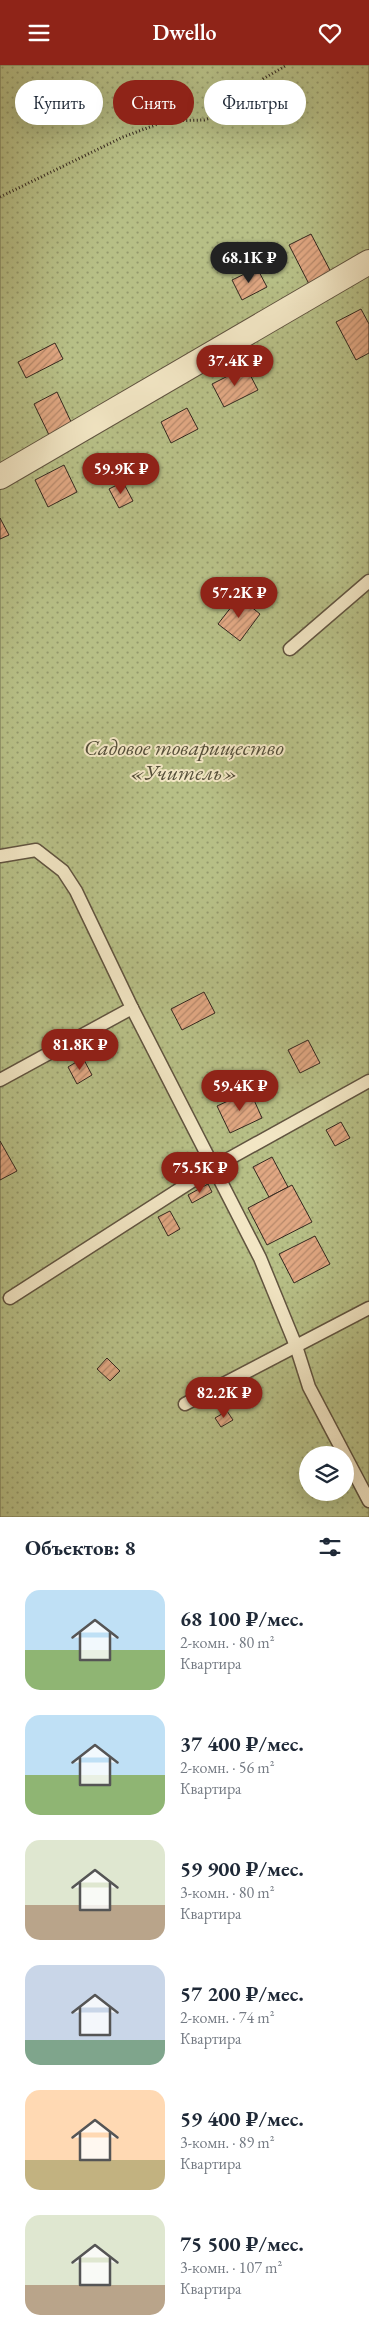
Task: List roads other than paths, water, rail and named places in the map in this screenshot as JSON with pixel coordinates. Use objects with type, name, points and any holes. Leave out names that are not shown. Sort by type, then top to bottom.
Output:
[{"type":"street","points":[[0,477],[369,262]]},
{"type":"lane","points":[[290,649],[369,581]]},
{"type":"lane","points":[[0,857],[36,849],[63,871],[76,891],[132,1008],[260,1259],[296,1346],[309,1387],[369,1501]]},
{"type":"lane","points":[[0,1080],[132,1008]]},
{"type":"lane","points":[[10,1298],[214,1167],[369,1081]]},
{"type":"lane","points":[[185,1404],[369,1308]]},
{"type":"park label","name":"Садовое товарищество «Учитель»","points":[[184,760]]}]
